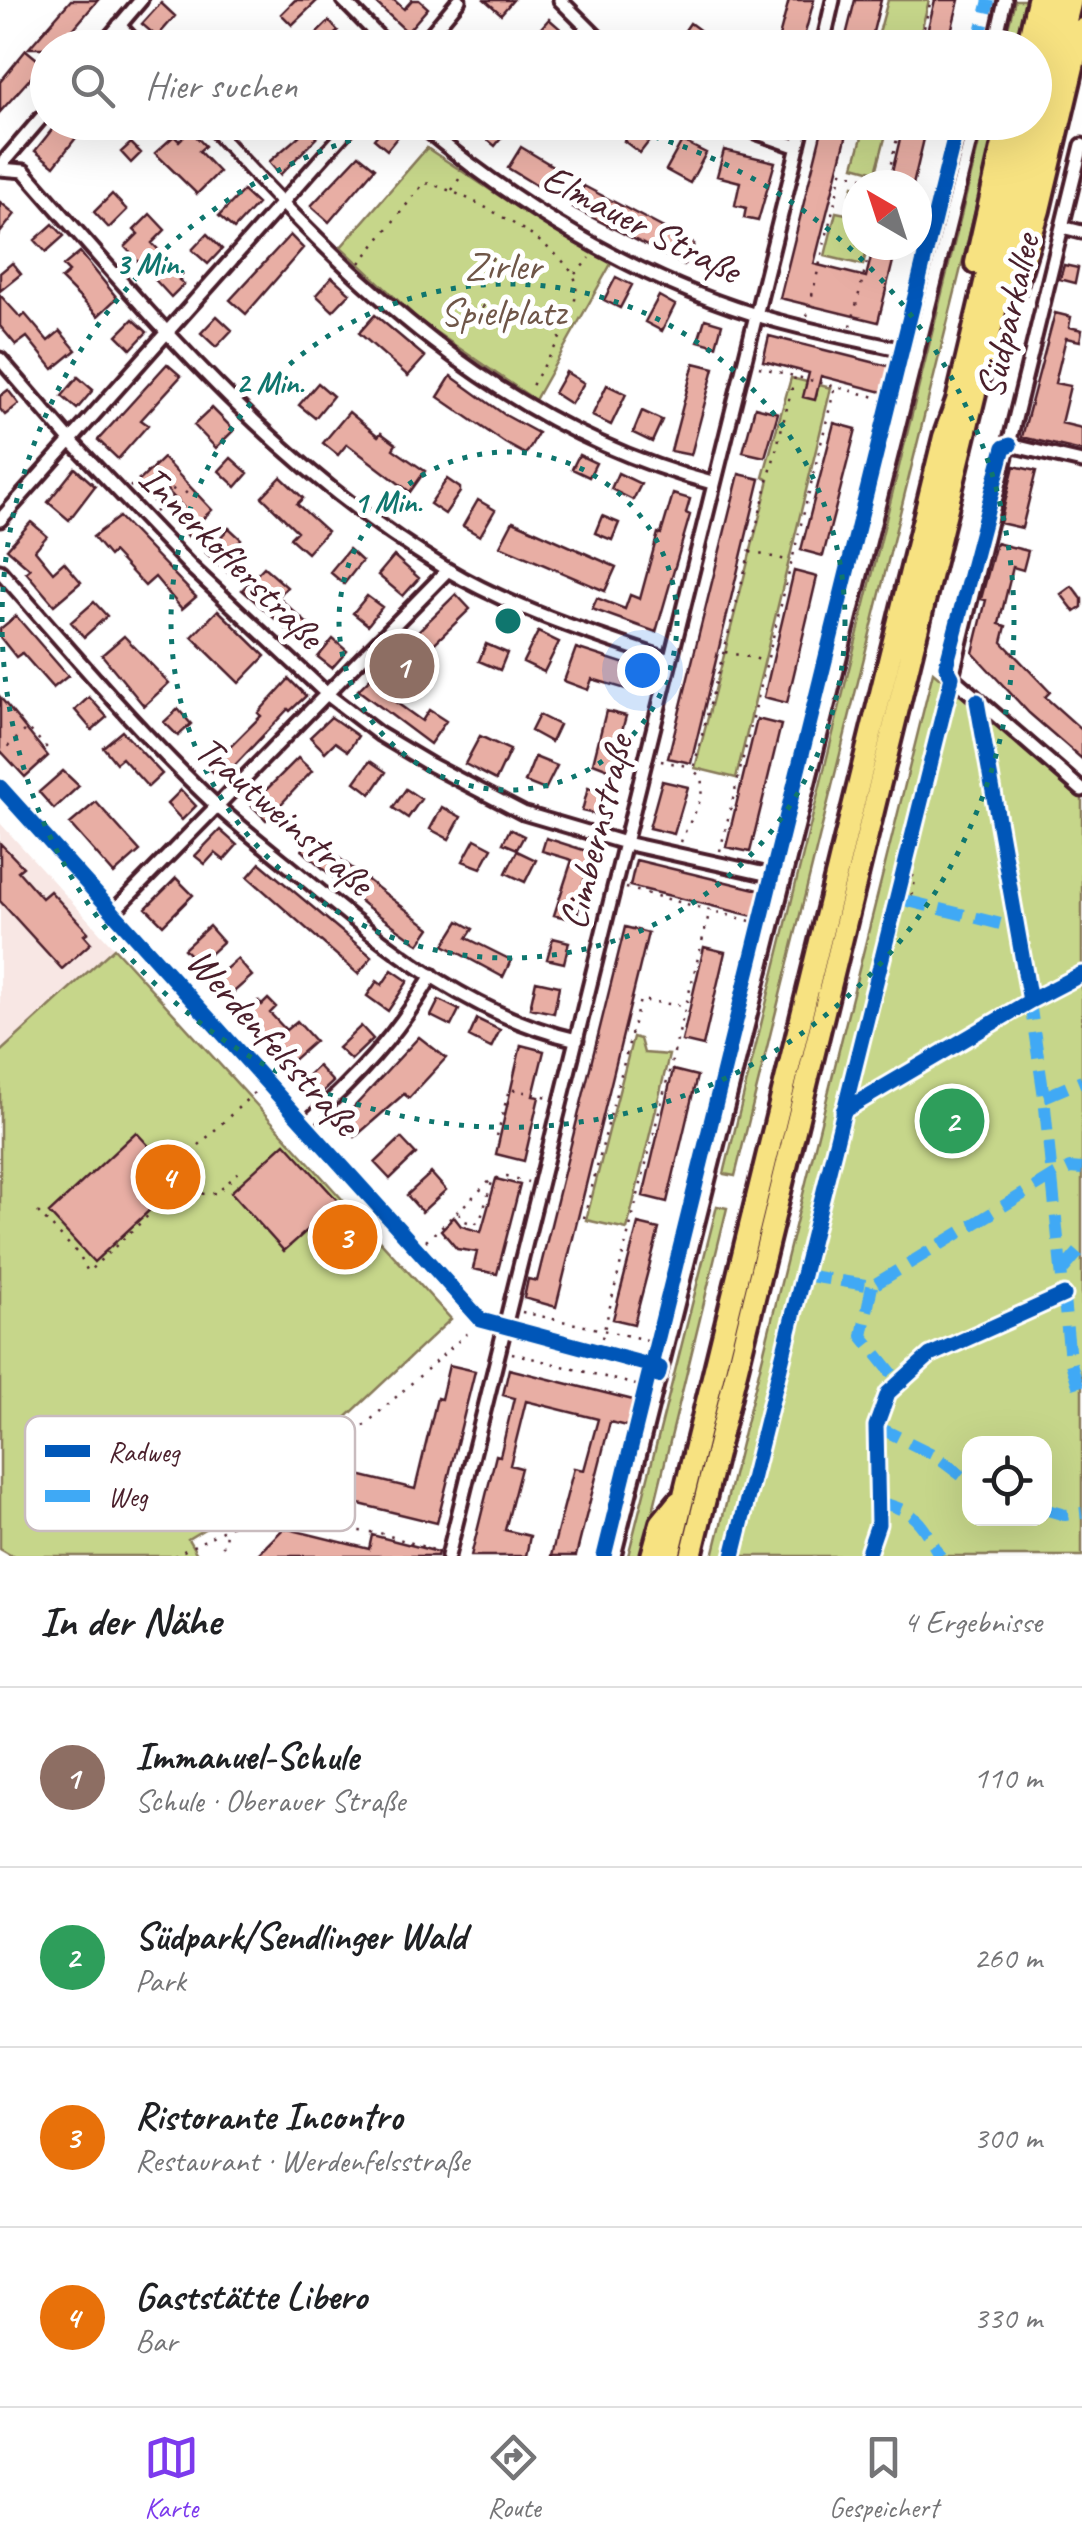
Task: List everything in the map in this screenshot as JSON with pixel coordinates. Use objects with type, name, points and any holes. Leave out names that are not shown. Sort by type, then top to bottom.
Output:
[{"type":"highway","points":[[1031,30],[1038,0]]},
{"type":"highway","points":[[1045,30],[1053,0]]},
{"type":"highway","points":[[1052,79],[1071,0]]},
{"type":"highway","points":[[976,396],[995,362],[1039,210],[1082,29]]},
{"type":"highway","points":[[944,437],[947,397],[1004,140]]},
{"type":"highway","points":[[668,1556],[944,437],[957,401],[1018,140]]},
{"type":"highway","points":[[691,1556],[1037,140]]},
{"type":"highway","points":[[652,1556],[662,1523],[685,1492]]},
{"type":"street","points":[[114,30],[141,0]]},
{"type":"street","points":[[343,0],[372,30]]},
{"type":"street","points":[[434,30],[459,0]]},
{"type":"street","points":[[560,0],[590,30]]},
{"type":"street","points":[[826,30],[833,0]]},
{"type":"street","points":[[998,30],[1005,0]]},
{"type":"street","points":[[119,24],[124,30]]},
{"type":"street","points":[[0,168],[30,132]]},
{"type":"street","points":[[223,140],[280,204],[379,298],[480,378],[572,433],[656,469],[712,484]]},
{"type":"street","points":[[0,520],[338,140]]},
{"type":"street","name":"Elmauer Straße","points":[[438,140],[468,164],[597,245],[667,281],[755,315],[916,353]]},
{"type":"street","points":[[776,140],[798,148]]},
{"type":"street","name":"Cimbernstraße","points":[[448,1555],[800,140]]},
{"type":"street","points":[[614,1556],[970,140]]},
{"type":"street","name":"Südparkallee","points":[[1082,145],[952,677],[1082,790]]},
{"type":"street","points":[[0,168],[24,171],[235,406],[352,507],[448,570],[560,623],[670,660]]},
{"type":"street","points":[[1062,227],[1082,232]]},
{"type":"street","name":"Innerkoflerstraße","points":[[0,360],[191,567],[328,695],[379,734],[523,814],[625,843],[784,878]]},
{"type":"street","points":[[1010,445],[1082,462]]},
{"type":"street","points":[[113,912],[448,570]]},
{"type":"street","name":"Trautweinstraße","points":[[0,571],[128,716],[218,807],[357,923],[479,1004],[537,1031],[577,1040]]},
{"type":"street","name":"Werdenfelsstraße","points":[[0,787],[481,1320]]},
{"type":"street","points":[[305,1124],[384,1048],[432,975]]},
{"type":"street","points":[[481,1320],[660,1368]]},
{"type":"path","points":[[924,30],[931,0]]},
{"type":"path","points":[[889,170],[897,140]]},
{"type":"path","points":[[451,191],[468,164]]},
{"type":"path","points":[[804,327],[842,172]]},
{"type":"path","points":[[352,272],[424,183],[451,191],[502,218],[553,253],[574,275],[576,299],[556,346],[522,403]]},
{"type":"path","points":[[574,275],[585,266],[597,245]]},
{"type":"path","points":[[848,337],[867,260]]},
{"type":"path","points":[[743,363],[903,404]]},
{"type":"path","points":[[694,768],[794,377]]},
{"type":"path","points":[[716,864],[835,387]]},
{"type":"path","points":[[122,495],[158,461]]},
{"type":"path","points":[[146,520],[176,492],[170,486]]},
{"type":"path","points":[[166,513],[170,518],[181,507],[176,502],[192,488]]},
{"type":"path","points":[[749,552],[792,562]]},
{"type":"path","points":[[724,651],[767,662]]},
{"type":"path","points":[[0,754],[28,728],[47,748]]},
{"type":"path","points":[[646,758],[694,768],[701,777],[703,788],[692,826],[683,834],[677,855]]},
{"type":"path","points":[[770,866],[780,823],[787,816]]},
{"type":"path","points":[[902,872],[916,877],[910,901]]},
{"type":"path","points":[[614,886],[761,924]]},
{"type":"path","points":[[594,1374],[710,910]]},
{"type":"path","points":[[584,1218],[640,1000],[685,1006]]},
{"type":"path","points":[[498,1136],[510,1089],[562,1100]]},
{"type":"path","points":[[239,1172],[217,1193],[198,1194],[174,1168],[250,1098]]},
{"type":"path","points":[[418,1249],[492,1179],[506,1176],[541,1186]]},
{"type":"path","points":[[458,1212],[465,1221],[480,1221],[492,1179]]},
{"type":"path","points":[[38,1212],[80,1256],[88,1272],[186,1180]]},
{"type":"path","points":[[511,1310],[665,1345]]},
{"type":"path","points":[[355,1434],[481,1320]]},
{"type":"path","points":[[500,1350],[655,1390]]},
{"type":"path","points":[[174,1556],[222,1531]]},
{"type":"path","points":[[217,1556],[226,1542],[226,1531]]},
{"type":"path","points":[[355,1531],[380,1533],[448,1555]]},
{"type":"shaded area","points":[[0,823],[114,948],[0,1052]]},
{"type":"green space","points":[[888,0],[929,0],[921,30],[880,30]]},
{"type":"green space","points":[[1015,0],[1027,0],[1019,30],[1007,30]]},
{"type":"green space","points":[[861,140],[884,140],[877,170],[854,166]]},
{"type":"green space","points":[[980,140],[993,140],[735,1176],[724,1174]]},
{"type":"green space","name":"Zirler Spielplatz","points":[[427,148],[522,211],[612,262],[535,400],[421,322],[341,247]]},
{"type":"green space","points":[[836,212],[842,213],[842,260],[864,260],[863,265],[825,256]]},
{"type":"green space","points":[[791,378],[831,388],[736,778],[695,768],[769,480],[763,477]]},
{"type":"green space","points":[[933,672],[1082,798],[1082,1556],[713,1556]]},
{"type":"green space","points":[[114,948],[451,1319],[348,1416],[25,1416],[25,1531],[201,1531],[188,1539],[198,1556],[12,1556],[0,1549],[0,1052]]},
{"type":"green space","points":[[633,1037],[640,1039],[644,1053],[669,1055],[627,1229],[586,1220]]},
{"type":"green space","points":[[717,1206],[727,1208],[642,1556],[628,1556]]},
{"type":"building","points":[[71,0],[98,0],[72,30],[45,30]]},
{"type":"building","points":[[295,0],[318,0],[292,25],[281,14]]},
{"type":"building","points":[[373,0],[394,0],[404,9],[412,0],[419,0],[428,8],[405,30]]},
{"type":"building","points":[[485,0],[513,0],[501,14]]},
{"type":"building","points":[[789,0],[814,0],[806,30],[781,30]]},
{"type":"building","points":[[855,0],[881,0],[874,30],[848,30]]},
{"type":"building","points":[[935,0],[959,0],[952,30],[928,30]]},
{"type":"building","points":[[161,3],[175,16],[163,30],[149,30],[142,24]]},
{"type":"building","points":[[549,19],[562,30],[539,30]]},
{"type":"building","points":[[329,21],[337,30],[320,30]]},
{"type":"building","points":[[26,50],[30,53],[30,79],[0,112],[0,82]]},
{"type":"building","points":[[44,140],[74,140],[54,166],[35,151]]},
{"type":"building","points":[[170,140],[199,140],[205,146],[199,151],[219,172],[197,194],[155,153]]},
{"type":"building","points":[[294,140],[314,140],[280,175],[269,162]]},
{"type":"building","points":[[375,140],[395,140],[387,150]]},
{"type":"building","points":[[625,140],[650,140],[640,153]]},
{"type":"building","points":[[820,140],[845,140],[814,264],[866,277],[870,260],[893,260],[878,322],[780,298]]},
{"type":"building","points":[[900,140],[924,140],[917,170],[893,170]]},
{"type":"building","points":[[682,141],[706,153],[690,183],[666,170]]},
{"type":"building","points":[[131,143],[141,153],[131,163],[121,152]]},
{"type":"building","points":[[521,147],[566,174],[552,195],[508,168]]},
{"type":"building","points":[[724,150],[775,162],[758,221],[744,218],[746,208],[735,205],[740,182],[717,176]]},
{"type":"building","points":[[359,155],[375,168],[329,222],[311,206]]},
{"type":"building","points":[[584,186],[694,244],[684,265],[572,207]]},
{"type":"building","points":[[243,191],[257,204],[234,229],[219,216]]},
{"type":"building","points":[[112,194],[127,210],[109,228],[94,212]]},
{"type":"building","points":[[0,202],[15,214],[0,233]]},
{"type":"building","points":[[150,214],[165,230],[152,243],[183,275],[179,280],[184,284],[171,297],[125,247],[138,234],[134,230]]},
{"type":"building","points":[[53,224],[64,236],[46,252],[35,240]]},
{"type":"building","points":[[207,234],[222,249],[208,264],[192,250]]},
{"type":"building","points":[[290,235],[303,248],[246,314],[230,300]]},
{"type":"building","points":[[80,252],[117,298],[98,316],[61,279],[69,272],[63,266]]},
{"type":"building","points":[[12,263],[21,274],[0,291],[0,273]]},
{"type":"building","points":[[1064,265],[1078,268],[1075,283],[1060,279]]},
{"type":"building","points":[[332,277],[350,293],[333,311],[316,295]]},
{"type":"building","points":[[616,277],[632,285],[620,308],[604,300]]},
{"type":"building","points":[[0,295],[21,318],[25,314],[48,341],[60,331],[76,350],[53,369],[27,337],[16,345],[0,326]]},
{"type":"building","points":[[659,296],[675,305],[662,331],[645,322]]},
{"type":"building","points":[[1055,313],[1071,317],[1069,327],[1082,330],[1080,341],[1066,338],[1055,383],[1070,386],[1061,423],[1082,428],[1082,451],[1022,437]]},
{"type":"building","points":[[375,315],[425,357],[408,376],[359,333]]},
{"type":"building","points":[[217,316],[232,330],[216,347],[201,333]]},
{"type":"building","points":[[133,319],[147,332],[131,349],[117,335]]},
{"type":"building","points":[[705,319],[722,324],[716,346],[698,341]]},
{"type":"building","points":[[769,336],[892,367],[886,393],[821,376],[815,400],[803,397],[809,373],[763,361]]},
{"type":"building","points":[[694,363],[714,368],[691,455],[671,451]]},
{"type":"building","points":[[167,364],[181,376],[141,420],[148,425],[118,459],[98,440]]},
{"type":"building","points":[[566,372],[584,383],[571,404],[554,393]]},
{"type":"building","points":[[451,376],[505,415],[538,433],[525,454],[438,397]]},
{"type":"building","points":[[78,377],[93,390],[77,409],[62,396]]},
{"type":"building","points":[[318,383],[333,396],[315,418],[299,405]]},
{"type":"building","points":[[607,385],[626,394],[611,425],[592,416]]},
{"type":"building","points":[[8,390],[19,404],[5,415],[0,409],[0,396]]},
{"type":"building","points":[[755,407],[778,413],[765,457],[743,452]]},
{"type":"building","points":[[212,408],[234,430],[216,448],[194,425]]},
{"type":"building","points":[[642,411],[662,420],[652,442],[633,433]]},
{"type":"building","points":[[349,412],[378,436],[381,433],[396,444],[393,449],[425,471],[410,492],[347,444],[338,455],[323,443]]},
{"type":"building","points":[[834,423],[856,429],[823,556],[801,550]]},
{"type":"building","points":[[579,455],[596,463],[589,477],[572,469]]},
{"type":"building","points":[[163,458],[212,510],[199,522],[203,527],[191,539],[171,519],[183,507],[166,489],[153,501],[137,483]]},
{"type":"building","points":[[231,458],[248,473],[236,487],[219,471]]},
{"type":"building","points":[[1014,466],[1036,471],[1022,528],[1000,523]]},
{"type":"building","points":[[75,468],[95,486],[69,520],[48,502]]},
{"type":"building","points":[[618,473],[641,484],[633,500],[611,489]]},
{"type":"building","points":[[739,474],[760,479],[691,763],[668,758]]},
{"type":"building","points":[[281,477],[303,498],[297,504],[327,531],[307,553],[290,538],[297,531],[262,497]]},
{"type":"building","points":[[447,479],[460,492],[445,514],[430,504]]},
{"type":"building","points":[[673,494],[690,499],[686,513],[690,515],[656,632],[592,609],[597,598],[625,609],[630,595],[640,599]]},
{"type":"building","points":[[478,500],[495,510],[480,536],[463,526]]},
{"type":"building","points":[[602,516],[619,523],[612,540],[595,533]]},
{"type":"building","points":[[119,517],[196,597],[182,609],[155,577],[145,586],[93,537]]},
{"type":"building","points":[[513,521],[616,567],[605,591],[500,546]]},
{"type":"building","points":[[31,522],[47,536],[35,550],[53,572],[64,562],[81,582],[54,605],[26,572],[30,569],[7,549]]},
{"type":"building","points":[[229,528],[241,539],[230,551],[240,560],[228,573],[206,553]]},
{"type":"building","points":[[996,543],[1028,551],[1023,570],[1013,567],[999,624],[1006,626],[1002,642],[1050,692],[1045,697],[1082,730],[1082,759],[1029,713],[973,653],[986,600],[981,599]]},
{"type":"building","points":[[349,549],[362,561],[344,584],[330,572]]},
{"type":"building","points":[[394,556],[419,578],[403,596],[378,575]]},
{"type":"building","points":[[264,567],[287,587],[278,597],[311,627],[299,640],[242,590]]},
{"type":"building","points":[[794,571],[817,577],[787,703],[764,697]]},
{"type":"building","points":[[1072,586],[1082,599],[1082,607],[1075,612],[1061,594]]},
{"type":"building","points":[[456,594],[470,609],[383,693],[422,721],[429,710],[446,721],[430,744],[358,690]]},
{"type":"building","points":[[367,596],[382,607],[368,625],[353,613]]},
{"type":"building","points":[[94,602],[107,616],[84,637],[71,622]]},
{"type":"building","points":[[218,610],[265,656],[239,683],[192,637]]},
{"type":"building","points":[[16,616],[68,676],[53,688],[22,653],[16,657],[0,637],[0,629]]},
{"type":"building","points":[[538,632],[559,642],[544,672],[523,662]]},
{"type":"building","points":[[124,636],[169,683],[144,706],[102,655]]},
{"type":"building","points":[[333,639],[347,651],[332,668],[318,657]]},
{"type":"building","points":[[486,644],[507,653],[500,670],[479,661]]},
{"type":"building","points":[[576,648],[650,672],[643,694],[592,679],[588,690],[564,681]]},
{"type":"building","points":[[289,679],[306,696],[288,709],[221,780],[209,768],[261,716],[258,713]]},
{"type":"building","points":[[0,697],[48,756],[25,777],[0,750]]},
{"type":"building","points":[[89,697],[107,717],[92,730],[75,710]]},
{"type":"building","points":[[178,709],[191,724],[178,736],[164,722]]},
{"type":"building","points":[[606,711],[626,716],[611,770],[593,763]]},
{"type":"building","points":[[539,715],[559,725],[551,742],[531,731]]},
{"type":"building","points":[[331,717],[358,736],[348,751],[335,742],[325,752],[310,737]]},
{"type":"building","points":[[757,719],[781,725],[750,852],[726,847]]},
{"type":"building","points":[[122,731],[162,774],[148,787],[122,758],[116,763],[103,747]]},
{"type":"building","points":[[480,736],[510,750],[496,780],[465,764]]},
{"type":"building","points":[[535,757],[557,766],[545,790],[525,782]]},
{"type":"building","points":[[298,758],[312,771],[266,820],[251,805]]},
{"type":"building","points":[[370,761],[386,772],[371,794],[355,782]]},
{"type":"building","points":[[63,771],[79,786],[54,809],[39,792]]},
{"type":"building","points":[[662,781],[688,787],[674,834],[649,828]]},
{"type":"building","points":[[588,788],[612,794],[607,817],[582,811]]},
{"type":"building","points":[[406,789],[421,799],[408,818],[393,808]]},
{"type":"building","points":[[181,790],[196,806],[182,820],[167,804]]},
{"type":"building","points":[[96,802],[140,851],[114,874],[70,824]]},
{"type":"building","points":[[442,807],[461,817],[449,839],[430,829]]},
{"type":"building","points":[[510,829],[524,836],[517,849],[503,843]]},
{"type":"building","points":[[220,830],[237,845],[224,860],[215,853],[205,864],[195,856]]},
{"type":"building","points":[[315,834],[333,849],[331,852],[430,928],[419,944],[365,905],[302,850]]},
{"type":"building","points":[[546,838],[593,853],[576,920],[554,915],[572,860],[542,851]]},
{"type":"building","points":[[475,839],[492,848],[481,868],[463,861]]},
{"type":"building","points":[[0,843],[23,867],[18,871],[42,898],[50,891],[88,932],[84,935],[91,943],[62,969],[0,901]]},
{"type":"building","points":[[517,851],[536,860],[525,882],[506,873]]},
{"type":"building","points":[[636,860],[763,891],[757,917],[630,886]]},
{"type":"building","points":[[260,863],[372,957],[358,974],[248,877]]},
{"type":"building","points":[[176,878],[193,895],[163,925],[146,908]]},
{"type":"building","points":[[459,921],[473,929],[467,938],[511,960],[503,977],[444,945]]},
{"type":"building","points":[[209,926],[223,942],[199,964],[184,949]]},
{"type":"building","points":[[625,927],[648,933],[556,1307],[524,1298],[528,1279],[537,1281]]},
{"type":"building","points":[[553,938],[569,942],[564,963],[547,959]]},
{"type":"building","points":[[704,947],[725,952],[703,1046],[682,1041]]},
{"type":"building","points":[[237,959],[252,976],[227,998],[212,981]]},
{"type":"building","points":[[392,970],[408,981],[388,1011],[367,996],[377,981],[382,985]]},
{"type":"building","points":[[536,981],[559,986],[554,1013],[530,1008]]},
{"type":"building","points":[[268,999],[276,1007],[270,1013],[286,1030],[297,1021],[315,1041],[289,1064],[242,1015],[258,1001],[262,1005]]},
{"type":"building","points":[[439,1000],[459,1010],[451,1026],[431,1016]]},
{"type":"building","points":[[477,1019],[500,1030],[491,1048],[469,1037]]},
{"type":"building","points":[[361,1026],[373,1039],[351,1060],[338,1048]]},
{"type":"building","points":[[419,1037],[446,1058],[409,1098],[404,1094],[355,1137],[341,1121]]},
{"type":"building","points":[[521,1045],[544,1051],[533,1096],[539,1097],[524,1161],[496,1154]]},
{"type":"building","points":[[318,1066],[333,1082],[317,1097],[302,1081]]},
{"type":"building","points":[[673,1070],[697,1076],[667,1202],[643,1196]]},
{"type":"building","points":[[136,1132],[181,1181],[94,1262],[49,1213]]},
{"type":"building","points":[[401,1138],[416,1154],[390,1179],[375,1163]]},
{"type":"building","points":[[285,1143],[339,1202],[284,1251],[231,1192]]},
{"type":"building","points":[[431,1173],[446,1190],[422,1212],[407,1195]]},
{"type":"building","points":[[496,1179],[520,1185],[497,1274],[473,1269],[477,1252],[457,1249],[441,1230],[454,1217],[461,1226],[481,1232]]},
{"type":"building","points":[[638,1224],[659,1229],[634,1324],[613,1319]]},
{"type":"building","points":[[449,1365],[475,1371],[437,1523],[355,1503],[355,1474],[415,1489],[437,1398],[441,1399]]},
{"type":"building","points":[[509,1369],[637,1401],[630,1427],[610,1422],[576,1556],[551,1556],[574,1468],[584,1470],[598,1419],[526,1401],[510,1465],[521,1468],[505,1530],[530,1536],[526,1556],[471,1556],[514,1398],[503,1395]]},
{"type":"building","points":[[281,1531],[296,1531],[369,1549],[372,1535],[438,1552],[437,1556],[256,1556]]},
{"type":"marked path","points":[[982,30],[989,0]]},
{"type":"marked path","points":[[904,900],[1017,928]]},
{"type":"marked path","points":[[1029,996],[1044,1097],[1070,1360],[1082,1398]]},
{"type":"marked path","points":[[1044,1097],[1082,1081]]},
{"type":"marked path","points":[[804,1275],[872,1286],[1053,1176],[1070,1168],[1082,1169]]},
{"type":"marked path","points":[[1062,1271],[1082,1248]]},
{"type":"marked path","points":[[872,1286],[862,1336],[899,1382]]},
{"type":"marked path","points":[[876,1426],[934,1455],[962,1476]]},
{"type":"marked path","points":[[877,1502],[910,1514],[940,1556]]},
{"type":"marked path","points":[[1052,1511],[1082,1513]]},
{"type":"cycle path","points":[[604,1556],[954,140]]},
{"type":"cycle path","points":[[733,1556],[952,677],[946,666],[1004,447],[1010,445]]},
{"type":"cycle path","points":[[977,701],[1030,1001]]},
{"type":"cycle path","points":[[0,787],[481,1320],[660,1368],[658,1376]]},
{"type":"cycle path","points":[[843,1111],[1082,974]]},
{"type":"cycle path","points":[[867,1556],[878,1524],[876,1426],[888,1393],[930,1355],[1064,1295]]},
{"type":"place","name":"Immanuel-Schule","points":[[402,666]]},
{"type":"place","name":"Südpark/Sendlinger Wald","points":[[952,1121]]},
{"type":"place","name":"Gaststätte Libero","points":[[168,1177]]},
{"type":"place","name":"Ristorante Incontro","points":[[345,1237]]}]
